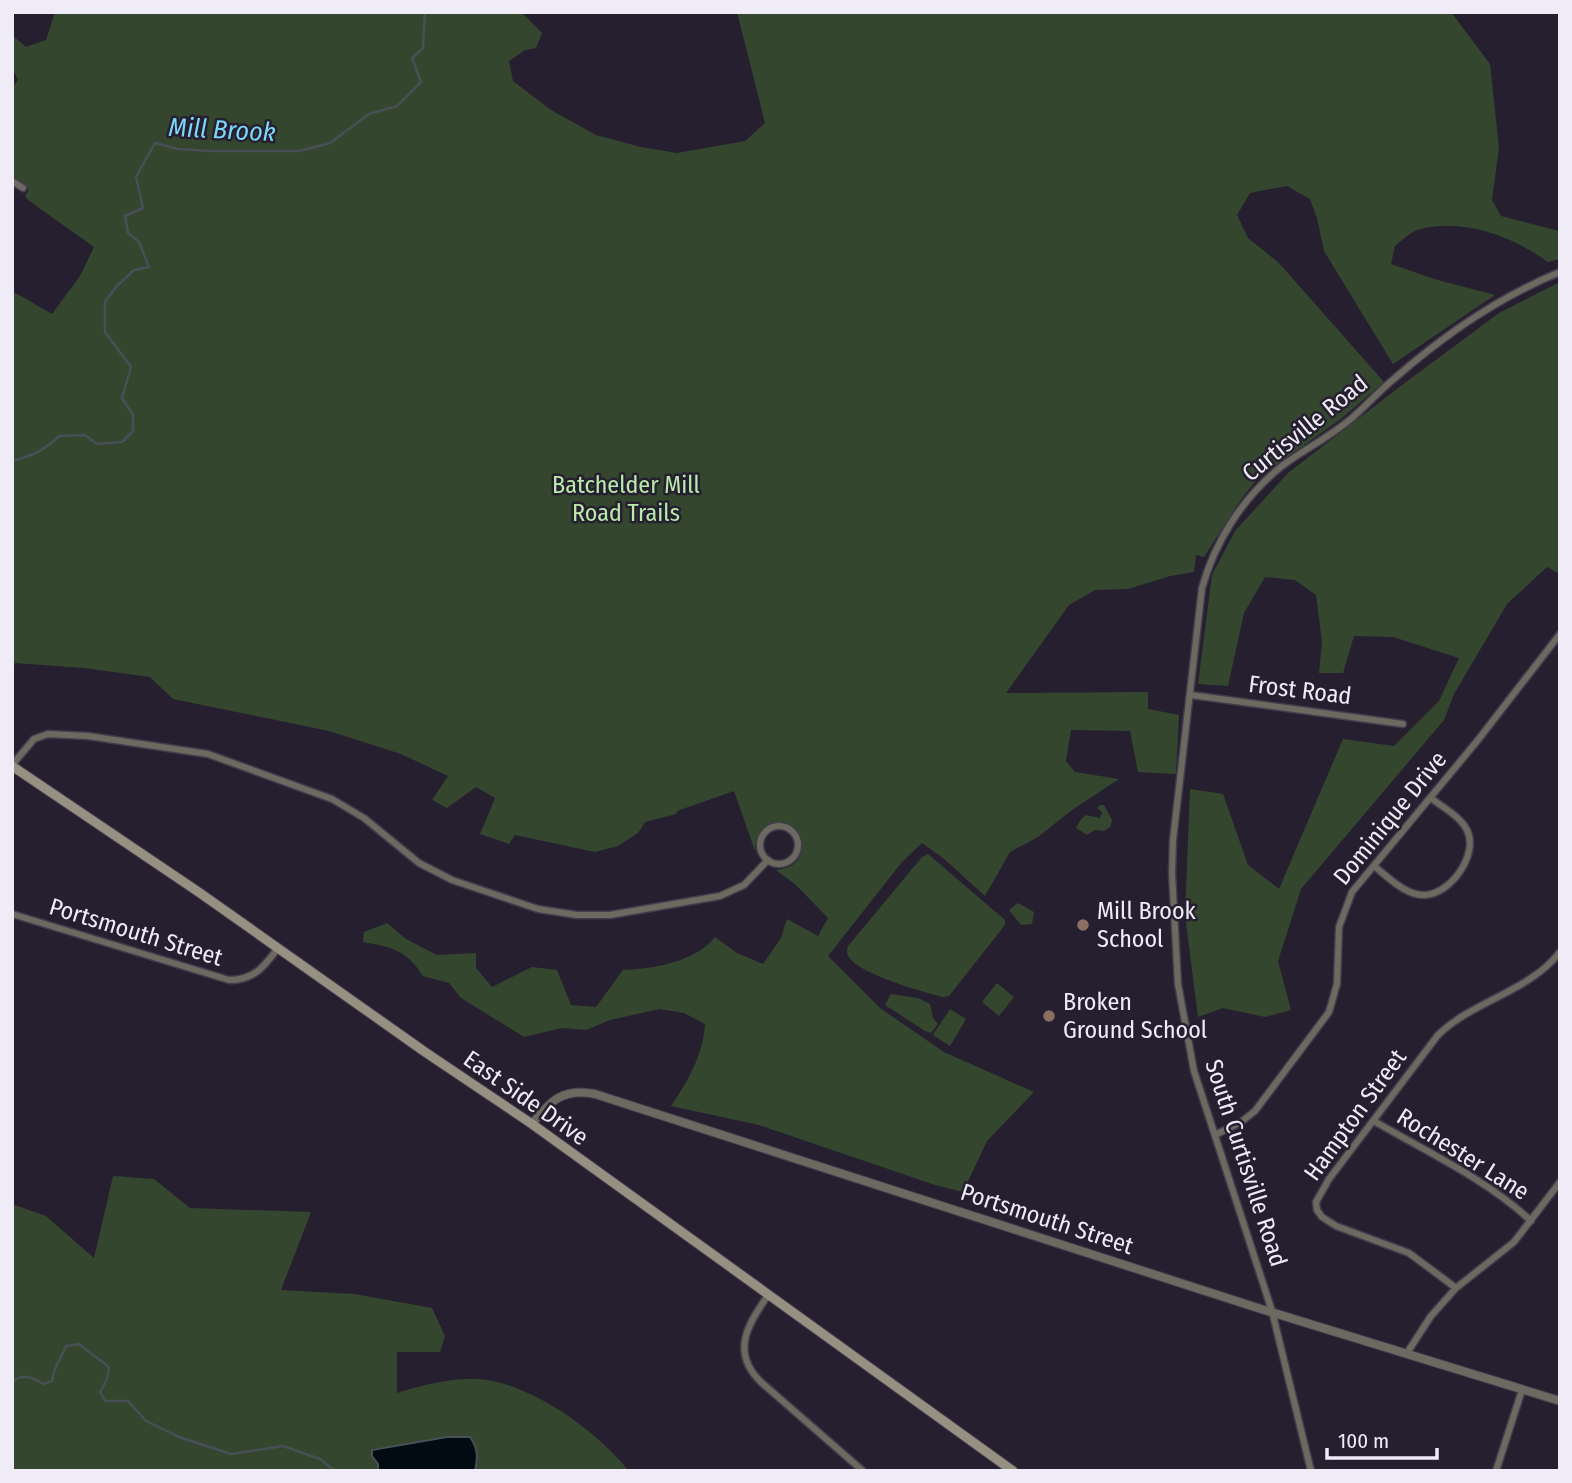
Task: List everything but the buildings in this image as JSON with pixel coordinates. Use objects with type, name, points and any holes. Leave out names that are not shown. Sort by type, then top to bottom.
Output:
[{"type":"main road","name":"East Side Drive","points":[[12,765],[532,1124],[1013,1471]]},
{"type":"street","points":[[12,181],[23,188]]},
{"type":"street","name":"Curtisville Road","points":[[1191,695],[1202,588],[1209,562],[1221,538],[1250,498],[1283,466],[1345,424],[1393,379],[1462,325],[1560,272]]},
{"type":"street","name":"Dominique Drive","points":[[1215,1135],[1241,1122],[1255,1111],[1324,1020],[1336,993],[1337,939],[1342,915],[1352,892],[1560,634]]},
{"type":"street","name":"Frost Road","points":[[1191,695],[1403,724]]},
{"type":"street","name":"South Curtisville Road","points":[[1191,695],[1178,789],[1172,873],[1181,1001],[1194,1071],[1272,1311],[1311,1471]]},
{"type":"street","points":[[12,765],[34,739],[48,734],[88,736],[196,751],[332,799],[370,822],[419,863],[452,880],[538,909],[577,915],[610,915],[720,896],[744,885],[768,860]]},
{"type":"street","points":[[1374,866],[1414,894],[1433,894],[1449,883],[1468,856],[1469,835],[1461,821],[1430,798]]},
{"type":"street","points":[[775,827],[791,831],[798,844],[795,854],[783,863],[768,860],[760,846],[766,832],[775,827]]},
{"type":"street","name":"Portsmouth Street","points":[[12,914],[229,980],[246,979],[254,975],[264,967],[278,948]]},
{"type":"street","name":"Hampton Street","points":[[1456,1288],[1409,1253],[1336,1226],[1322,1217],[1316,1202],[1319,1194],[1415,1064],[1446,1027],[1541,972],[1560,952]]},
{"type":"street","name":"Portsmouth Street","points":[[532,1124],[560,1096],[577,1092],[595,1094],[1560,1401]]},
{"type":"street","name":"Rochester Lane","points":[[1374,1121],[1482,1185],[1517,1208],[1531,1221]]},
{"type":"street","points":[[1407,1353],[1431,1316],[1456,1288],[1514,1242],[1560,1182]]},
{"type":"street","points":[[769,1294],[745,1335],[744,1350],[750,1369],[762,1383],[863,1471]]},
{"type":"street","points":[[1496,1471],[1521,1390]]},
{"type":"green space","name":"Batchelder Mill Road Trails","points":[[55,12],[521,12],[542,33],[536,48],[525,50],[509,61],[513,81],[551,110],[596,135],[677,153],[745,141],[765,123],[737,12],[1451,12],[1490,64],[1499,148],[1492,200],[1501,216],[1559,231],[1560,259],[1548,262],[1503,237],[1469,228],[1434,227],[1411,233],[1395,246],[1391,264],[1495,295],[1393,364],[1324,251],[1310,199],[1287,186],[1250,193],[1237,215],[1248,238],[1279,263],[1384,382],[1342,418],[1258,478],[1204,557],[1196,555],[1194,572],[1170,576],[1128,589],[1095,590],[1069,605],[1006,693],[1148,692],[1148,709],[1179,715],[1176,774],[1138,772],[1130,731],[1071,730],[1066,761],[1075,772],[1119,779],[1072,810],[1038,837],[1010,852],[985,896],[922,843],[902,862],[828,956],[880,1008],[944,1052],[1034,1092],[987,1141],[963,1192],[759,1125],[671,1106],[694,1067],[704,1035],[705,1024],[684,1013],[660,1009],[610,1020],[586,1030],[562,1028],[524,1037],[461,998],[449,983],[423,976],[411,960],[398,951],[363,942],[364,932],[387,923],[406,939],[437,955],[476,953],[476,968],[492,987],[532,967],[557,970],[571,1005],[596,1007],[623,970],[660,966],[685,958],[707,946],[715,937],[737,953],[763,964],[781,938],[787,919],[818,936],[828,918],[796,885],[776,870],[790,866],[798,859],[800,839],[795,831],[788,824],[778,823],[766,827],[757,838],[755,851],[734,791],[677,811],[676,814],[645,822],[638,833],[618,846],[595,852],[515,835],[509,844],[480,834],[495,798],[476,787],[447,808],[432,800],[448,776],[401,754],[329,731],[173,699],[150,677],[84,668],[15,663],[12,671],[12,291],[52,314],[80,276],[94,247],[28,200],[25,196],[29,189],[12,180],[12,87],[18,80],[12,67],[12,35],[26,47],[46,40]]},
{"type":"green space","points":[[1560,282],[1560,574],[1547,567],[1507,604],[1454,694],[1444,720],[1301,889],[1278,961],[1291,1010],[1265,1017],[1223,1008],[1198,1017],[1185,915],[1190,789],[1223,794],[1248,865],[1279,889],[1343,739],[1394,746],[1439,701],[1459,658],[1393,637],[1354,636],[1343,673],[1319,673],[1322,642],[1316,595],[1295,580],[1265,577],[1244,613],[1228,686],[1198,684],[1212,575],[1235,531],[1288,473],[1499,313]]},
{"type":"green space","points":[[1104,805],[1112,820],[1110,827],[1087,835],[1076,828],[1086,815],[1100,818],[1102,812],[1097,808]]},
{"type":"green space","points":[[928,854],[1005,920],[1005,925],[949,996],[943,997],[907,987],[865,970],[849,957],[847,952],[848,946],[922,857]]},
{"type":"green space","points":[[1018,903],[1034,912],[1032,924],[1021,925],[1009,910]]},
{"type":"green space","points":[[997,983],[1014,997],[999,1016],[982,1002]]},
{"type":"green space","points":[[891,994],[918,998],[930,1004],[933,1018],[938,1024],[931,1033],[885,1005]]},
{"type":"green space","points":[[950,1009],[966,1019],[950,1046],[933,1035]]},
{"type":"green space","points":[[113,1176],[154,1179],[190,1208],[311,1212],[281,1290],[354,1294],[432,1308],[445,1336],[440,1352],[397,1352],[397,1393],[465,1379],[487,1380],[510,1386],[533,1395],[577,1422],[629,1471],[475,1471],[478,1460],[406,1445],[372,1449],[378,1471],[12,1471],[12,1204],[46,1216],[94,1258]]},
{"type":"shaded area","points":[[447,1437],[470,1437],[477,1453],[475,1471],[378,1471],[378,1464],[372,1456],[372,1450]]},
{"type":"waterway","name":"Mill Brook","points":[[12,461],[38,452],[59,436],[85,435],[97,444],[122,442],[133,431],[133,415],[122,398],[131,367],[105,332],[105,302],[134,270],[149,267],[139,242],[128,233],[125,216],[143,208],[136,177],[155,143],[178,149],[211,151],[299,151],[330,143],[369,114],[397,106],[421,82],[412,58],[423,48],[425,12]]},
{"type":"waterway","name":"Mill Brook","points":[[12,1382],[24,1377],[43,1384],[52,1381],[66,1346],[79,1344],[109,1367],[107,1379],[100,1392],[105,1401],[128,1401],[146,1421],[179,1437],[231,1454],[283,1446],[320,1459],[335,1471]]},
{"type":"place","name":"Mill Brook School","points":[[1083,925]]},
{"type":"place","name":"Broken Ground School","points":[[1049,1016]]}]
